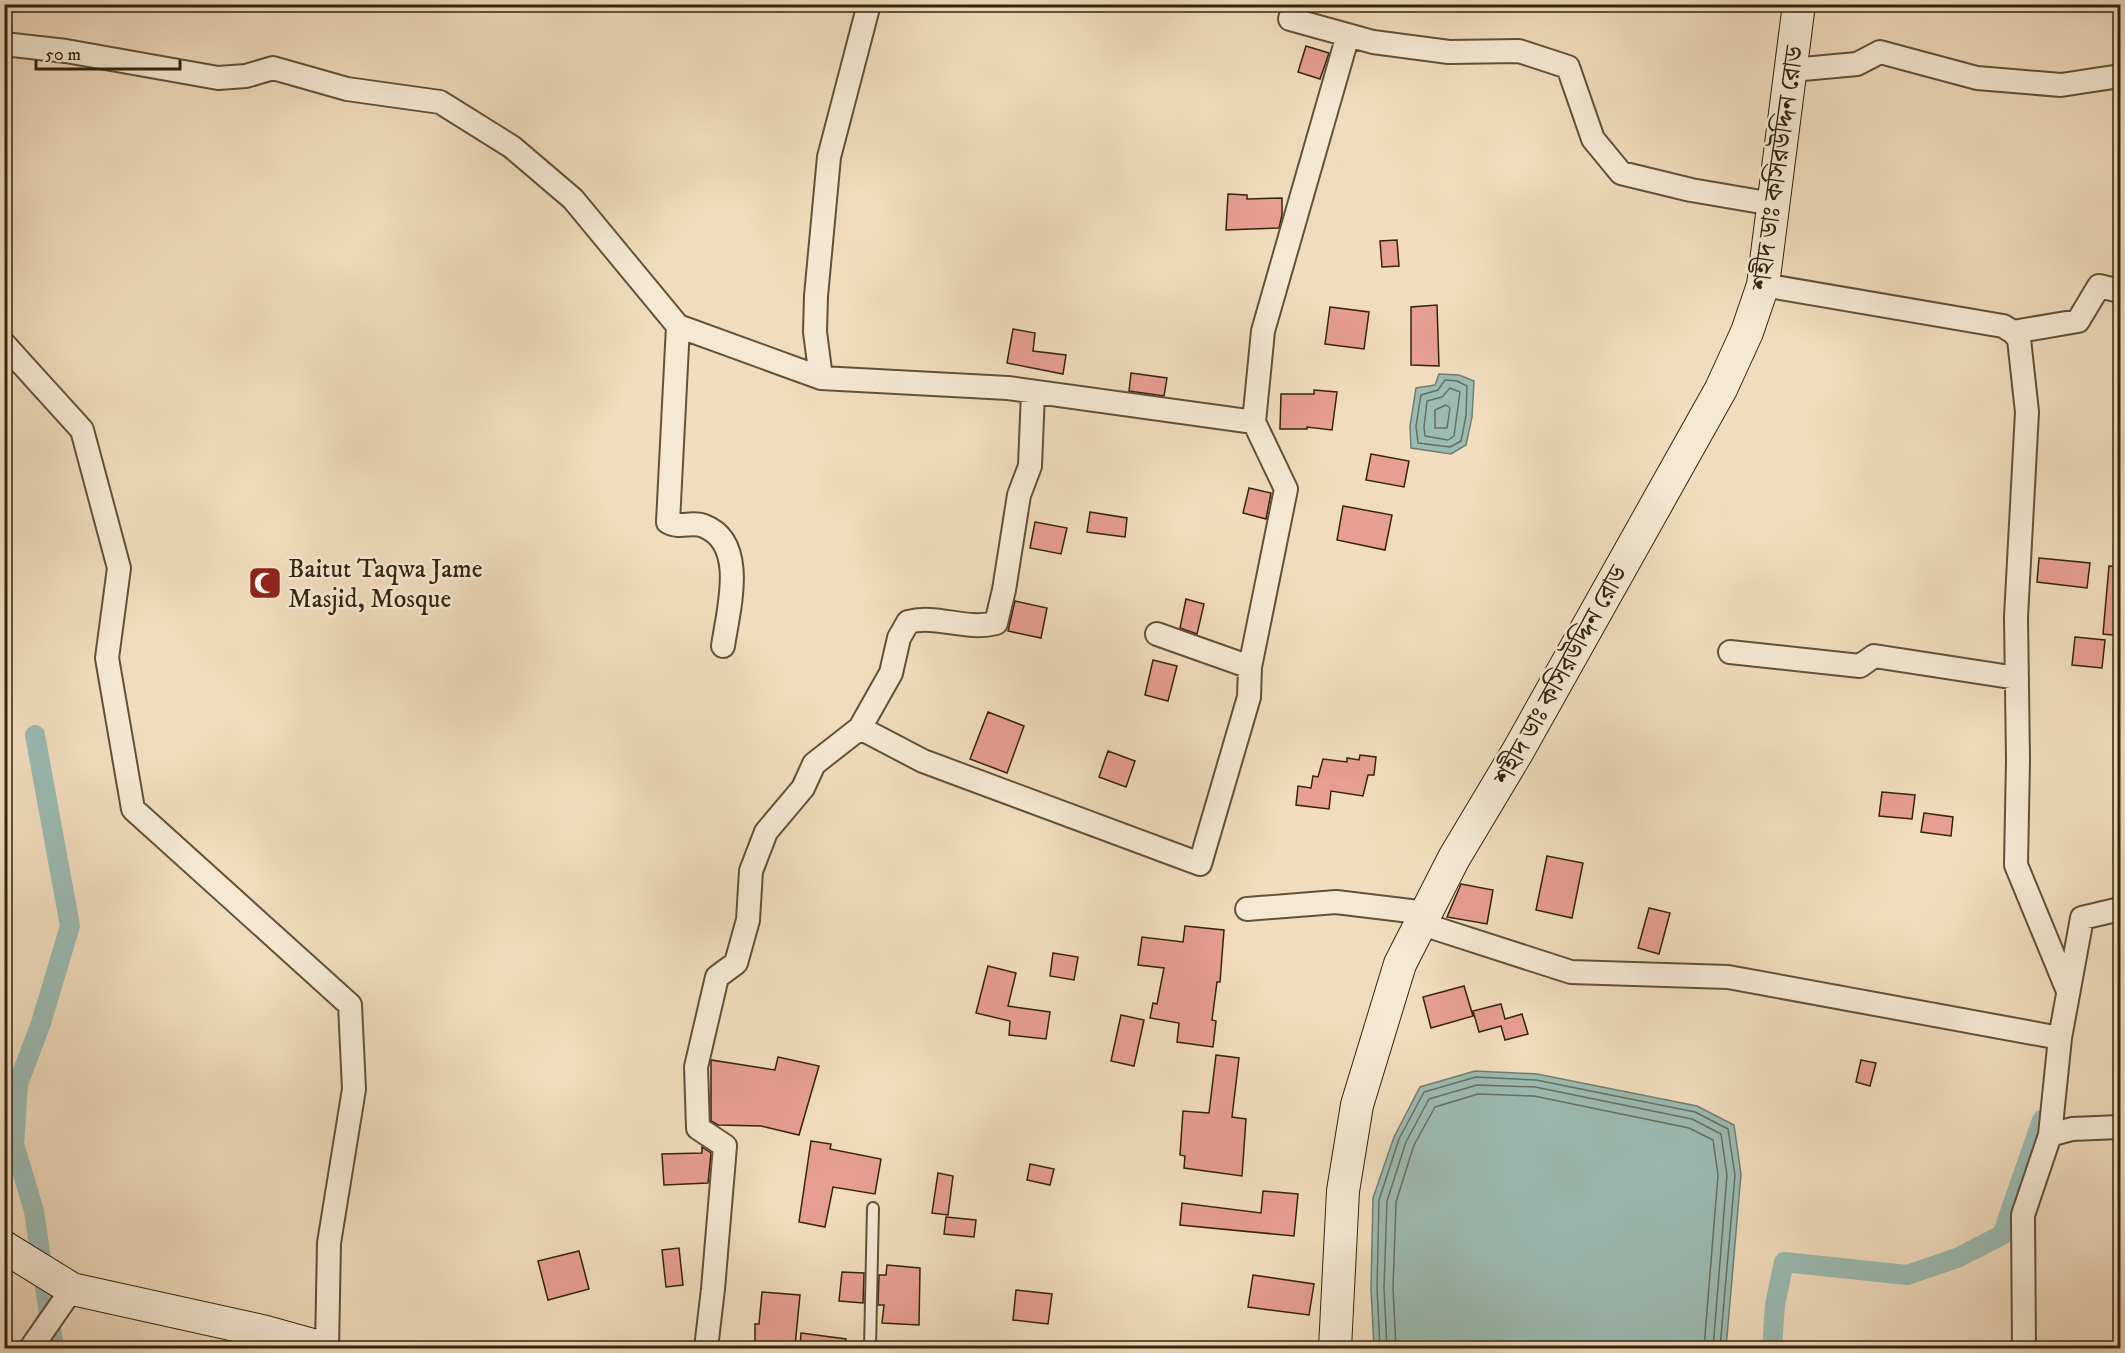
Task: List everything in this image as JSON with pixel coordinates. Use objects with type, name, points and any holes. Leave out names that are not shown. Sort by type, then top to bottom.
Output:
[{"type":"street","points":[[821,378],[815,332],[816,296],[829,157],[869,4]]},
{"type":"street","points":[[1295,4],[1290,19],[1374,42],[1449,52],[1520,51],[1568,67],[1593,139],[1621,173],[1691,190],[1773,204]]},
{"type":"street","name":"শহীদ ডাঃ কসিরউদ্দিন রোড","points":[[1335,1348],[1343,1191],[1357,1105],[1400,964],[1454,858],[1518,751],[1721,389],[1747,332],[1763,285],[1799,4]]},
{"type":"street","points":[[860,728],[923,760],[1200,864],[1249,697],[1250,667],[1286,489],[1254,422],[1263,332],[1348,35]]},
{"type":"street","points":[[4,44],[66,51],[218,78],[246,76],[273,68],[347,89],[440,102],[512,147],[573,199],[678,326],[821,378],[1033,392],[1254,422]]},
{"type":"street","points":[[1792,70],[1857,64],[1880,52],[1977,78],[2061,85],[2121,76]]},
{"type":"street","points":[[1763,285],[2002,326],[2013,332],[2019,339],[2027,412],[2016,617],[2016,865],[2068,991]]},
{"type":"street","points":[[2013,332],[2078,321],[2099,286],[2121,291]]},
{"type":"street","points":[[678,326],[668,522],[676,526],[701,524],[711,529],[727,549],[734,574],[723,646]]},
{"type":"street","points":[[4,344],[82,430],[118,568],[107,658],[133,809],[350,1005],[354,1089],[329,1244],[325,1348],[262,1331],[55,1285],[4,1247]]},
{"type":"street","points":[[706,1348],[725,1146],[698,1128],[696,1067],[717,977],[736,963],[748,920],[751,870],[766,832],[802,788],[814,764],[860,728],[891,673],[899,638],[908,622],[920,618],[980,627],[996,623],[1004,590],[1019,495],[1030,466],[1033,392]]},
{"type":"street","points":[[1157,634],[1250,667]]},
{"type":"street","points":[[1730,652],[1860,666],[1874,656],[2017,678]]},
{"type":"street","points":[[1247,909],[1336,902],[1424,918],[1571,972],[1728,977],[2060,1038]]},
{"type":"street","points":[[2024,1348],[2023,1215],[2050,1135],[2060,1038],[2082,918],[2121,909]]},
{"type":"street","points":[[2050,1135],[2072,1129],[2121,1127]]},
{"type":"street","points":[[31,1348],[45,1328],[55,1285]]},
{"type":"lane","points":[[870,1348],[873,1208]]},
{"type":"water","points":[[1439,374],[1459,375],[1474,381],[1472,417],[1466,445],[1451,454],[1411,448],[1410,426],[1416,388],[1435,385]]},
{"type":"water","points":[[1475,1071],[1537,1074],[1697,1106],[1734,1125],[1741,1174],[1726,1348],[1374,1348],[1371,1289],[1373,1198],[1394,1137],[1420,1087]]},
{"type":"building","points":[[1306,46],[1329,53],[1320,79],[1298,72]]},
{"type":"building","points":[[1228,194],[1247,195],[1247,199],[1282,198],[1279,228],[1226,230]]},
{"type":"building","points":[[1397,240],[1399,266],[1382,267],[1380,241]]},
{"type":"building","points":[[1437,305],[1439,366],[1411,365],[1411,307]]},
{"type":"building","points":[[1330,307],[1369,312],[1364,349],[1325,344]]},
{"type":"building","points":[[1013,329],[1035,333],[1033,351],[1066,355],[1063,374],[1007,363]]},
{"type":"building","points":[[1131,373],[1167,378],[1164,396],[1129,391]]},
{"type":"building","points":[[1314,390],[1337,392],[1332,430],[1307,427],[1307,429],[1280,429],[1281,394],[1314,394]]},
{"type":"building","points":[[1371,454],[1409,461],[1404,487],[1366,480]]},
{"type":"building","points":[[1249,488],[1271,493],[1266,519],[1243,513]]},
{"type":"building","points":[[1343,506],[1392,515],[1385,550],[1337,540]]},
{"type":"building","points":[[1090,512],[1127,518],[1125,537],[1087,532]]},
{"type":"building","points":[[1035,522],[1067,528],[1061,554],[1030,548]]},
{"type":"building","points":[[2039,558],[2090,563],[2087,588],[2037,582]]},
{"type":"building","points":[[2109,566],[2121,567],[2121,636],[2103,634]]},
{"type":"building","points":[[1186,599],[1204,604],[1197,634],[1180,628]]},
{"type":"building","points":[[1015,601],[1047,608],[1041,638],[1008,631]]},
{"type":"building","points":[[2075,637],[2105,640],[2102,668],[2072,665]]},
{"type":"building","points":[[1153,660],[1177,666],[1168,701],[1145,695]]},
{"type":"building","points":[[988,712],[1024,726],[1007,773],[970,759]]},
{"type":"building","points":[[1108,751],[1135,761],[1126,787],[1099,777]]},
{"type":"building","points":[[1360,755],[1376,757],[1374,775],[1368,775],[1363,796],[1331,791],[1329,809],[1296,805],[1298,786],[1311,788],[1313,776],[1318,777],[1323,759],[1347,762],[1347,758],[1359,760]]},
{"type":"building","points":[[1882,792],[1915,795],[1912,819],[1879,816]]},
{"type":"building","points":[[1924,813],[1953,817],[1951,836],[1921,832]]},
{"type":"building","points":[[1547,856],[1583,863],[1572,918],[1536,910]]},
{"type":"building","points":[[1461,884],[1493,890],[1487,924],[1447,917]]},
{"type":"building","points":[[1649,908],[1670,913],[1659,954],[1638,948]]},
{"type":"building","points":[[1185,926],[1224,930],[1220,982],[1217,982],[1212,1020],[1216,1021],[1213,1047],[1177,1042],[1179,1023],[1150,1018],[1153,1003],[1157,1004],[1164,968],[1138,965],[1142,937],[1183,942]]},
{"type":"building","points":[[1053,953],[1078,957],[1074,980],[1050,976]]},
{"type":"building","points":[[988,966],[1016,973],[1008,1006],[1050,1012],[1046,1039],[1009,1035],[1010,1021],[976,1013]]},
{"type":"building","points":[[1464,986],[1473,1016],[1431,1028],[1423,997]]},
{"type":"building","points":[[1501,1004],[1505,1019],[1522,1014],[1528,1034],[1505,1040],[1501,1026],[1479,1032],[1473,1011]]},
{"type":"building","points":[[1121,1015],[1144,1020],[1134,1066],[1111,1061]]},
{"type":"building","points":[[1216,1055],[1239,1058],[1232,1117],[1246,1119],[1242,1176],[1184,1168],[1185,1156],[1180,1155],[1183,1111],[1209,1113]]},
{"type":"building","points":[[778,1057],[819,1066],[799,1135],[761,1126],[718,1125],[711,1121],[711,1060],[775,1070]]},
{"type":"building","points":[[1861,1060],[1876,1063],[1870,1086],[1856,1082]]},
{"type":"building","points":[[811,1141],[831,1144],[830,1149],[881,1159],[875,1194],[833,1187],[825,1227],[799,1222]]},
{"type":"building","points":[[702,1147],[711,1153],[708,1183],[664,1185],[662,1154],[702,1153]]},
{"type":"building","points":[[1030,1164],[1054,1169],[1050,1185],[1027,1180]]},
{"type":"building","points":[[938,1173],[953,1176],[948,1215],[932,1213]]},
{"type":"building","points":[[1263,1191],[1298,1194],[1294,1236],[1180,1225],[1182,1203],[1261,1213]]},
{"type":"building","points":[[946,1217],[976,1220],[974,1237],[944,1234]]},
{"type":"building","points":[[679,1248],[683,1285],[666,1287],[662,1250]]},
{"type":"building","points":[[579,1251],[589,1289],[548,1300],[538,1261]]},
{"type":"building","points":[[887,1265],[920,1268],[919,1325],[882,1323],[884,1305],[878,1305],[879,1275],[886,1275]]},
{"type":"building","points":[[842,1272],[864,1273],[863,1303],[839,1301]]},
{"type":"building","points":[[1253,1275],[1314,1284],[1309,1315],[1248,1307]]},
{"type":"building","points":[[1016,1290],[1052,1294],[1048,1324],[1013,1320]]},
{"type":"building","points":[[762,1292],[800,1295],[795,1346],[755,1346],[755,1324],[759,1324]]},
{"type":"building","points":[[801,1333],[846,1339],[845,1348],[800,1348]]},
{"type":"waterway","points":[[35,735],[70,926],[41,1023],[18,1084],[14,1144],[34,1211],[54,1348]]},
{"type":"waterway","points":[[1772,1348],[1775,1305],[1784,1262],[1907,1275],[1957,1258],[2002,1235],[2042,1120]]},
{"type":"place","name":"Baitut Taqwa Jame Masjid, Mosque","points":[[265,583]]}]
